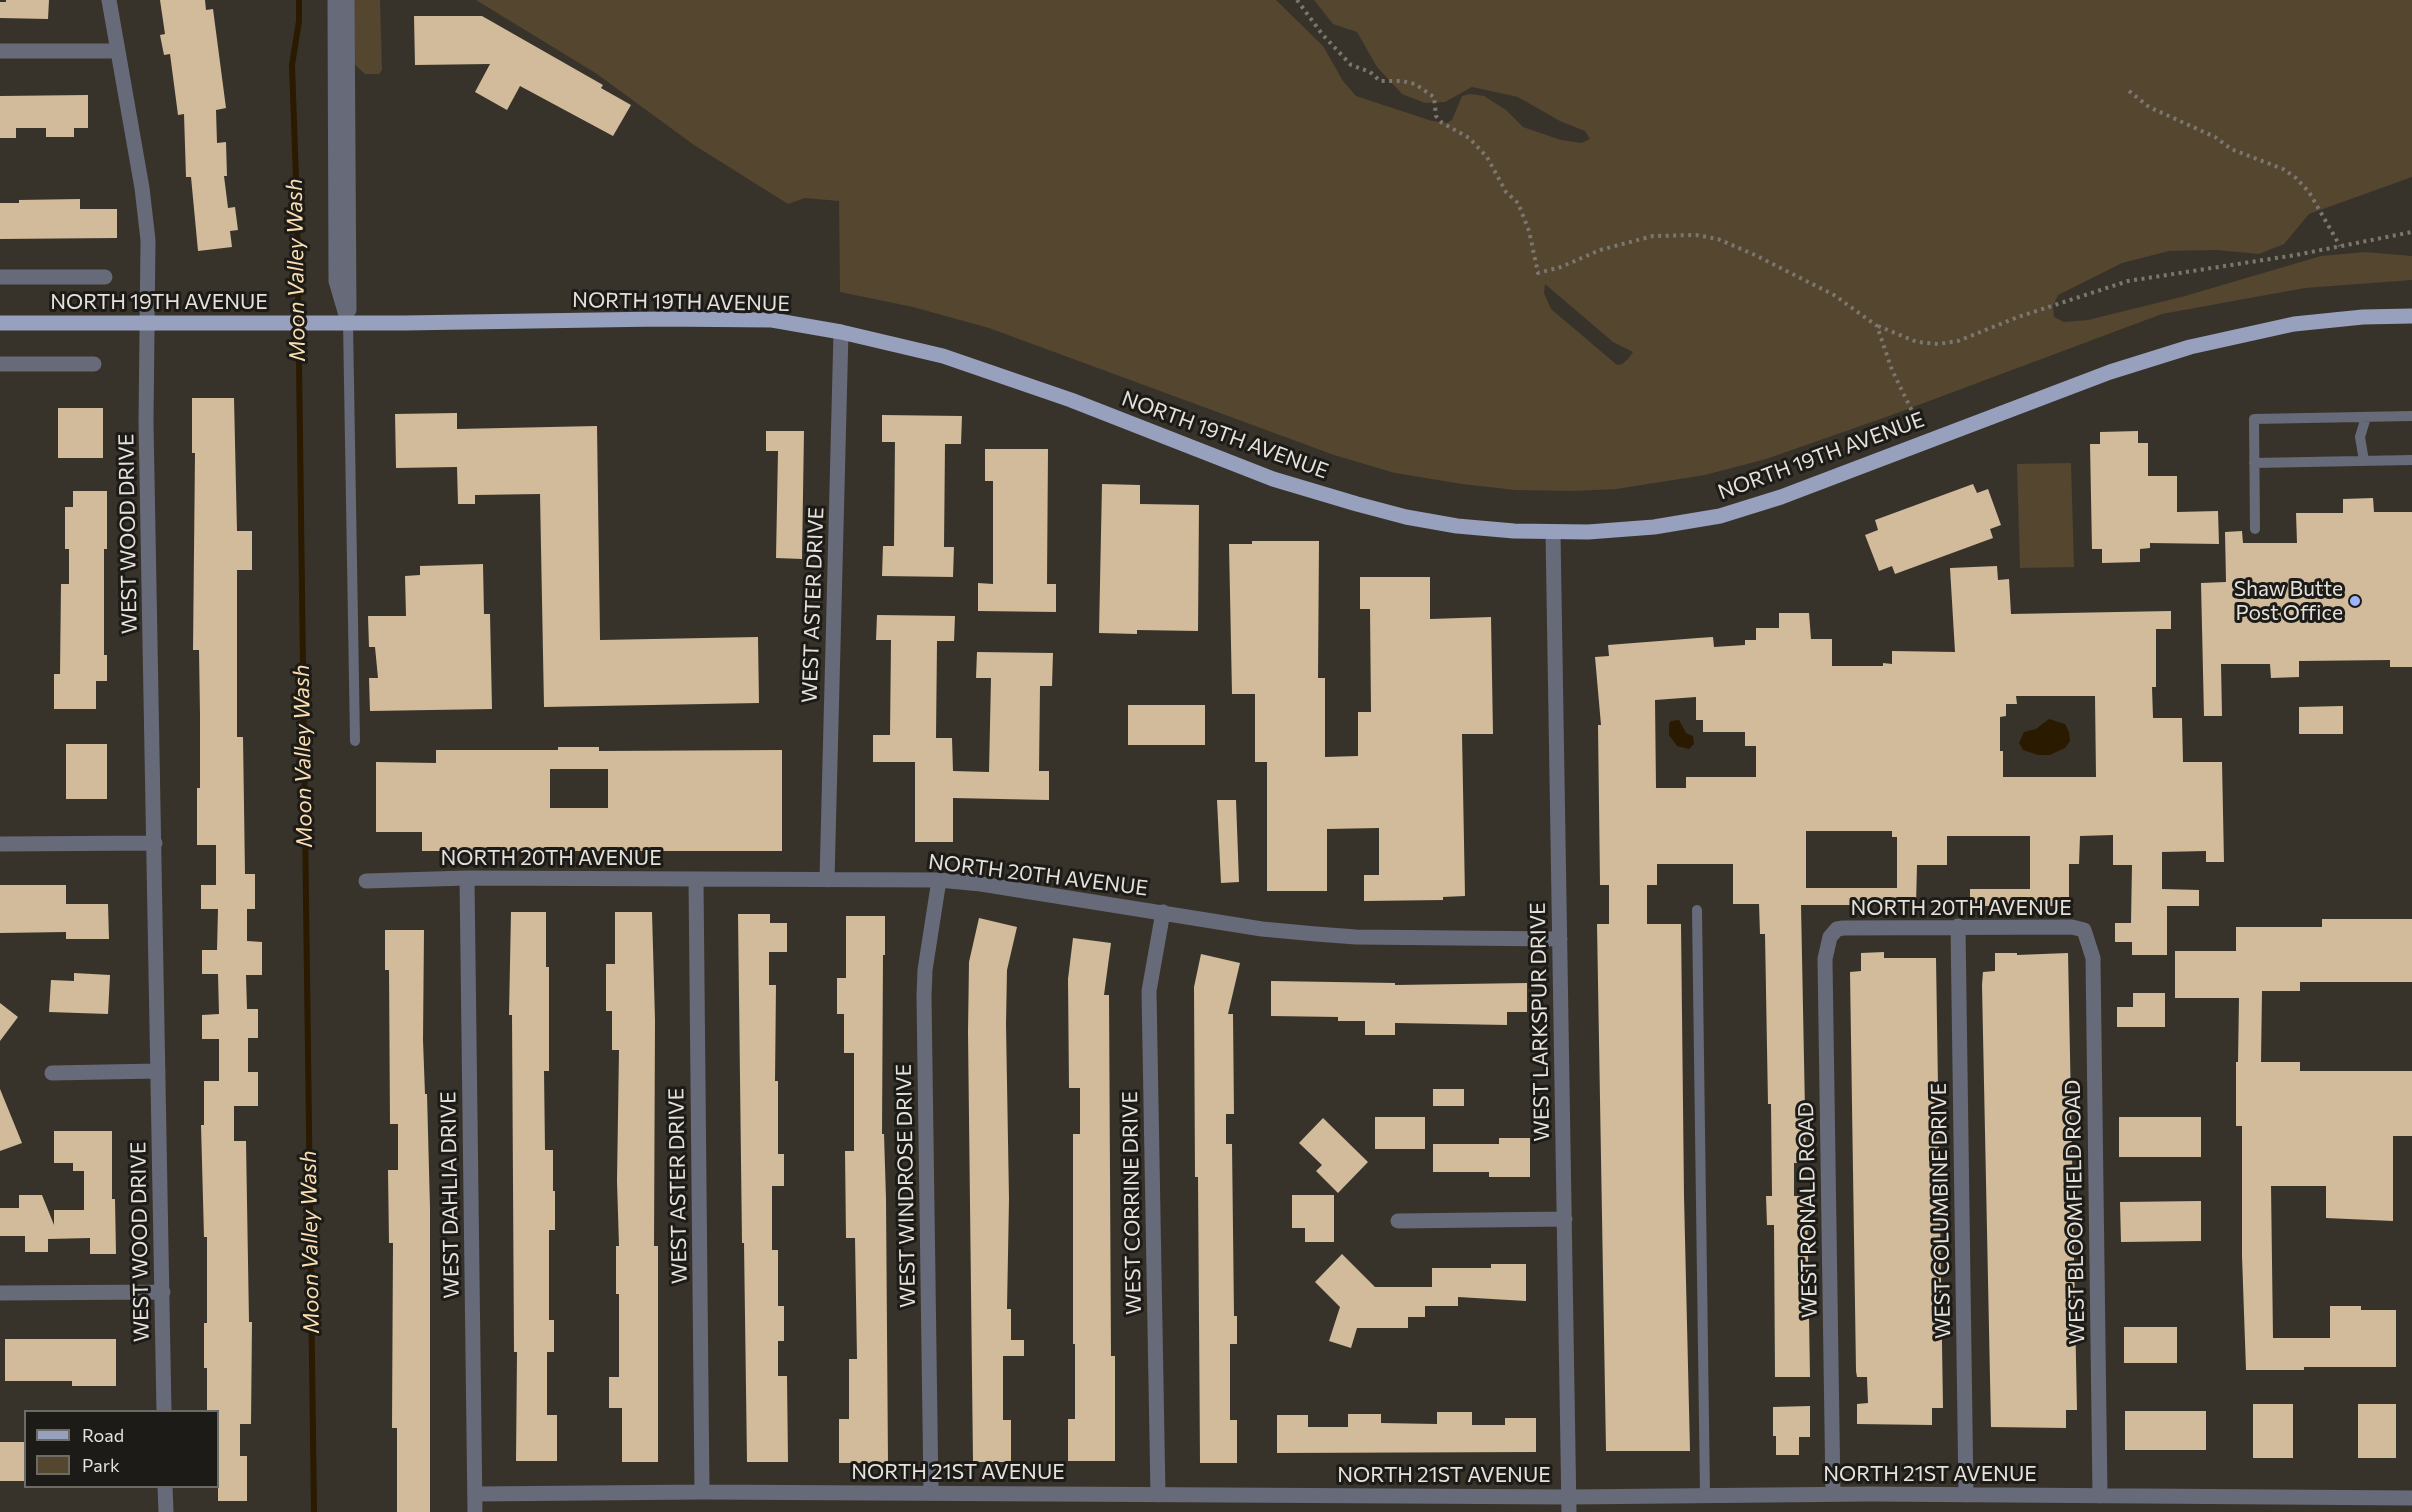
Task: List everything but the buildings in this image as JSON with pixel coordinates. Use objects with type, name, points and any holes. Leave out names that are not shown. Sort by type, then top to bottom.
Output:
[{"type":"main road","name":"NORTH 19TH AVENUE","points":[[0,323],[772,320],[841,332],[943,356],[1071,400],[1273,479],[1406,517],[1457,526],[1514,531],[1588,532],[1654,527],[1720,516],[1781,497],[2110,372],[2190,347],[2295,324],[2363,317],[2412,316]]},
{"type":"street","name":"WEST WOOD DRIVE","points":[[109,0],[142,188],[148,240],[146,422],[164,1410]]},
{"type":"street","points":[[335,0],[336,281],[348,322]]},
{"type":"street","points":[[347,0],[350,281],[348,322]]},
{"type":"street","points":[[0,51],[118,51]]},
{"type":"street","name":"NORTH 19TH AVENUE","points":[[0,277],[105,277]]},
{"type":"street","name":"WEST ASTER DRIVE","points":[[827,880],[841,332]]},
{"type":"street","points":[[0,364],[94,364]]},
{"type":"street","name":"WEST LARKSPUR DRIVE","points":[[1553,532],[1569,1504]]},
{"type":"street","points":[[0,844],[155,843]]},
{"type":"street","name":"NORTH 20TH AVENUE","points":[[366,881],[467,878],[939,880],[992,885],[1262,929],[1346,937],[1560,939]]},
{"type":"street","name":"WEST DAHLIA DRIVE","points":[[467,878],[475,1512]]},
{"type":"street","name":"WEST ASTER DRIVE","points":[[696,879],[702,1492]]},
{"type":"street","name":"WEST WINDROSE DRIVE","points":[[931,1493],[924,996],[925,970],[939,880]]},
{"type":"street","name":"WEST CORRINE DRIVE","points":[[1158,1495],[1149,991],[1163,912]]},
{"type":"street","name":"NORTH 20TH AVENUE","points":[[1837,929],[1958,926],[2072,927],[2085,930]]},
{"type":"street","name":"WEST COLUMBINE DRIVE","points":[[1958,926],[1966,1495]]},
{"type":"street","name":"WEST RONALD ROAD","points":[[1833,1494],[1825,959],[1830,937],[1837,929]]},
{"type":"street","name":"WEST BLOOMFIELD ROAD","points":[[2085,930],[2092,957],[2100,1496]]},
{"type":"street","points":[[52,1073],[158,1071]]},
{"type":"street","points":[[1398,1221],[1564,1219]]},
{"type":"street","points":[[0,1293],[163,1292]]},
{"type":"street","points":[[165,1488],[166,1512]]},
{"type":"street","name":"NORTH 21ST AVENUE","points":[[475,1494],[702,1492],[1158,1495],[1569,1504],[1705,1495],[1833,1494],[2412,1498]]},
{"type":"lane","points":[[348,322],[355,741]]},
{"type":"lane","points":[[2255,529],[2254,419],[2412,416]]},
{"type":"lane","points":[[2364,461],[2360,437],[2367,417]]},
{"type":"lane","points":[[2254,463],[2412,460]]},
{"type":"lane","points":[[1698,910],[1705,1495]]},
{"type":"path","points":[[1297,0],[1322,34],[1350,65],[1370,72],[1380,81],[1402,81],[1415,84],[1434,97],[1436,116],[1441,122],[1469,138],[1488,157],[1506,192],[1518,202],[1529,231],[1538,273],[1561,267],[1600,250],[1653,236],[1696,235],[1718,239],[1755,255],[1834,296],[1877,326],[1917,342],[1938,344],[1958,341],[2018,317],[2128,281],[2412,232]]},
{"type":"path","points":[[2129,91],[2149,107],[2215,137],[2231,149],[2283,169],[2296,178],[2309,192],[2340,246]]},
{"type":"path","points":[[1877,326],[1892,370],[1911,411]]},
{"type":"green space","points":[[354,0],[380,0],[382,70],[379,74],[365,74],[354,64]]},
{"type":"green space","points":[[476,0],[1276,0],[1323,46],[1343,81],[1356,96],[1432,121],[1447,123],[1452,120],[1462,96],[1470,94],[1484,96],[1506,110],[1523,127],[1561,140],[1582,143],[1590,139],[1585,131],[1560,121],[1518,97],[1472,87],[1445,102],[1425,103],[1402,94],[1377,67],[1357,32],[1333,24],[1314,0],[2412,0],[2412,177],[2309,214],[2284,244],[2259,254],[2217,250],[2169,251],[2122,263],[2058,295],[2053,306],[2054,317],[2064,322],[2088,320],[2185,296],[2321,256],[2365,252],[2412,256],[2412,280],[2305,288],[2162,314],[1889,416],[1766,459],[1705,475],[1616,489],[1571,491],[1515,490],[1462,484],[1395,473],[1334,455],[989,328],[913,307],[840,292],[839,201],[805,198],[788,204],[694,145],[597,74]],"holes":[[[1545,284],[1613,342],[1633,352],[1622,364],[1617,365],[1551,309],[1544,293]]]},
{"type":"green space","points":[[2071,463],[2074,567],[2020,568],[2017,464]]},
{"type":"shaded area","points":[[2049,719],[2065,724],[2070,741],[2065,748],[2050,755],[2038,755],[2023,750],[2019,743],[2024,732],[2036,729]]},
{"type":"shaded area","points":[[1679,720],[1686,733],[1693,736],[1694,744],[1689,749],[1677,746],[1669,735],[1671,721]]},
{"type":"waterway","name":"Moon Valley Wash","points":[[299,0],[299,21],[292,65],[297,208],[314,1512]]},
{"type":"place","name":"Shaw Butte Post Office","points":[[2355,601]]}]
